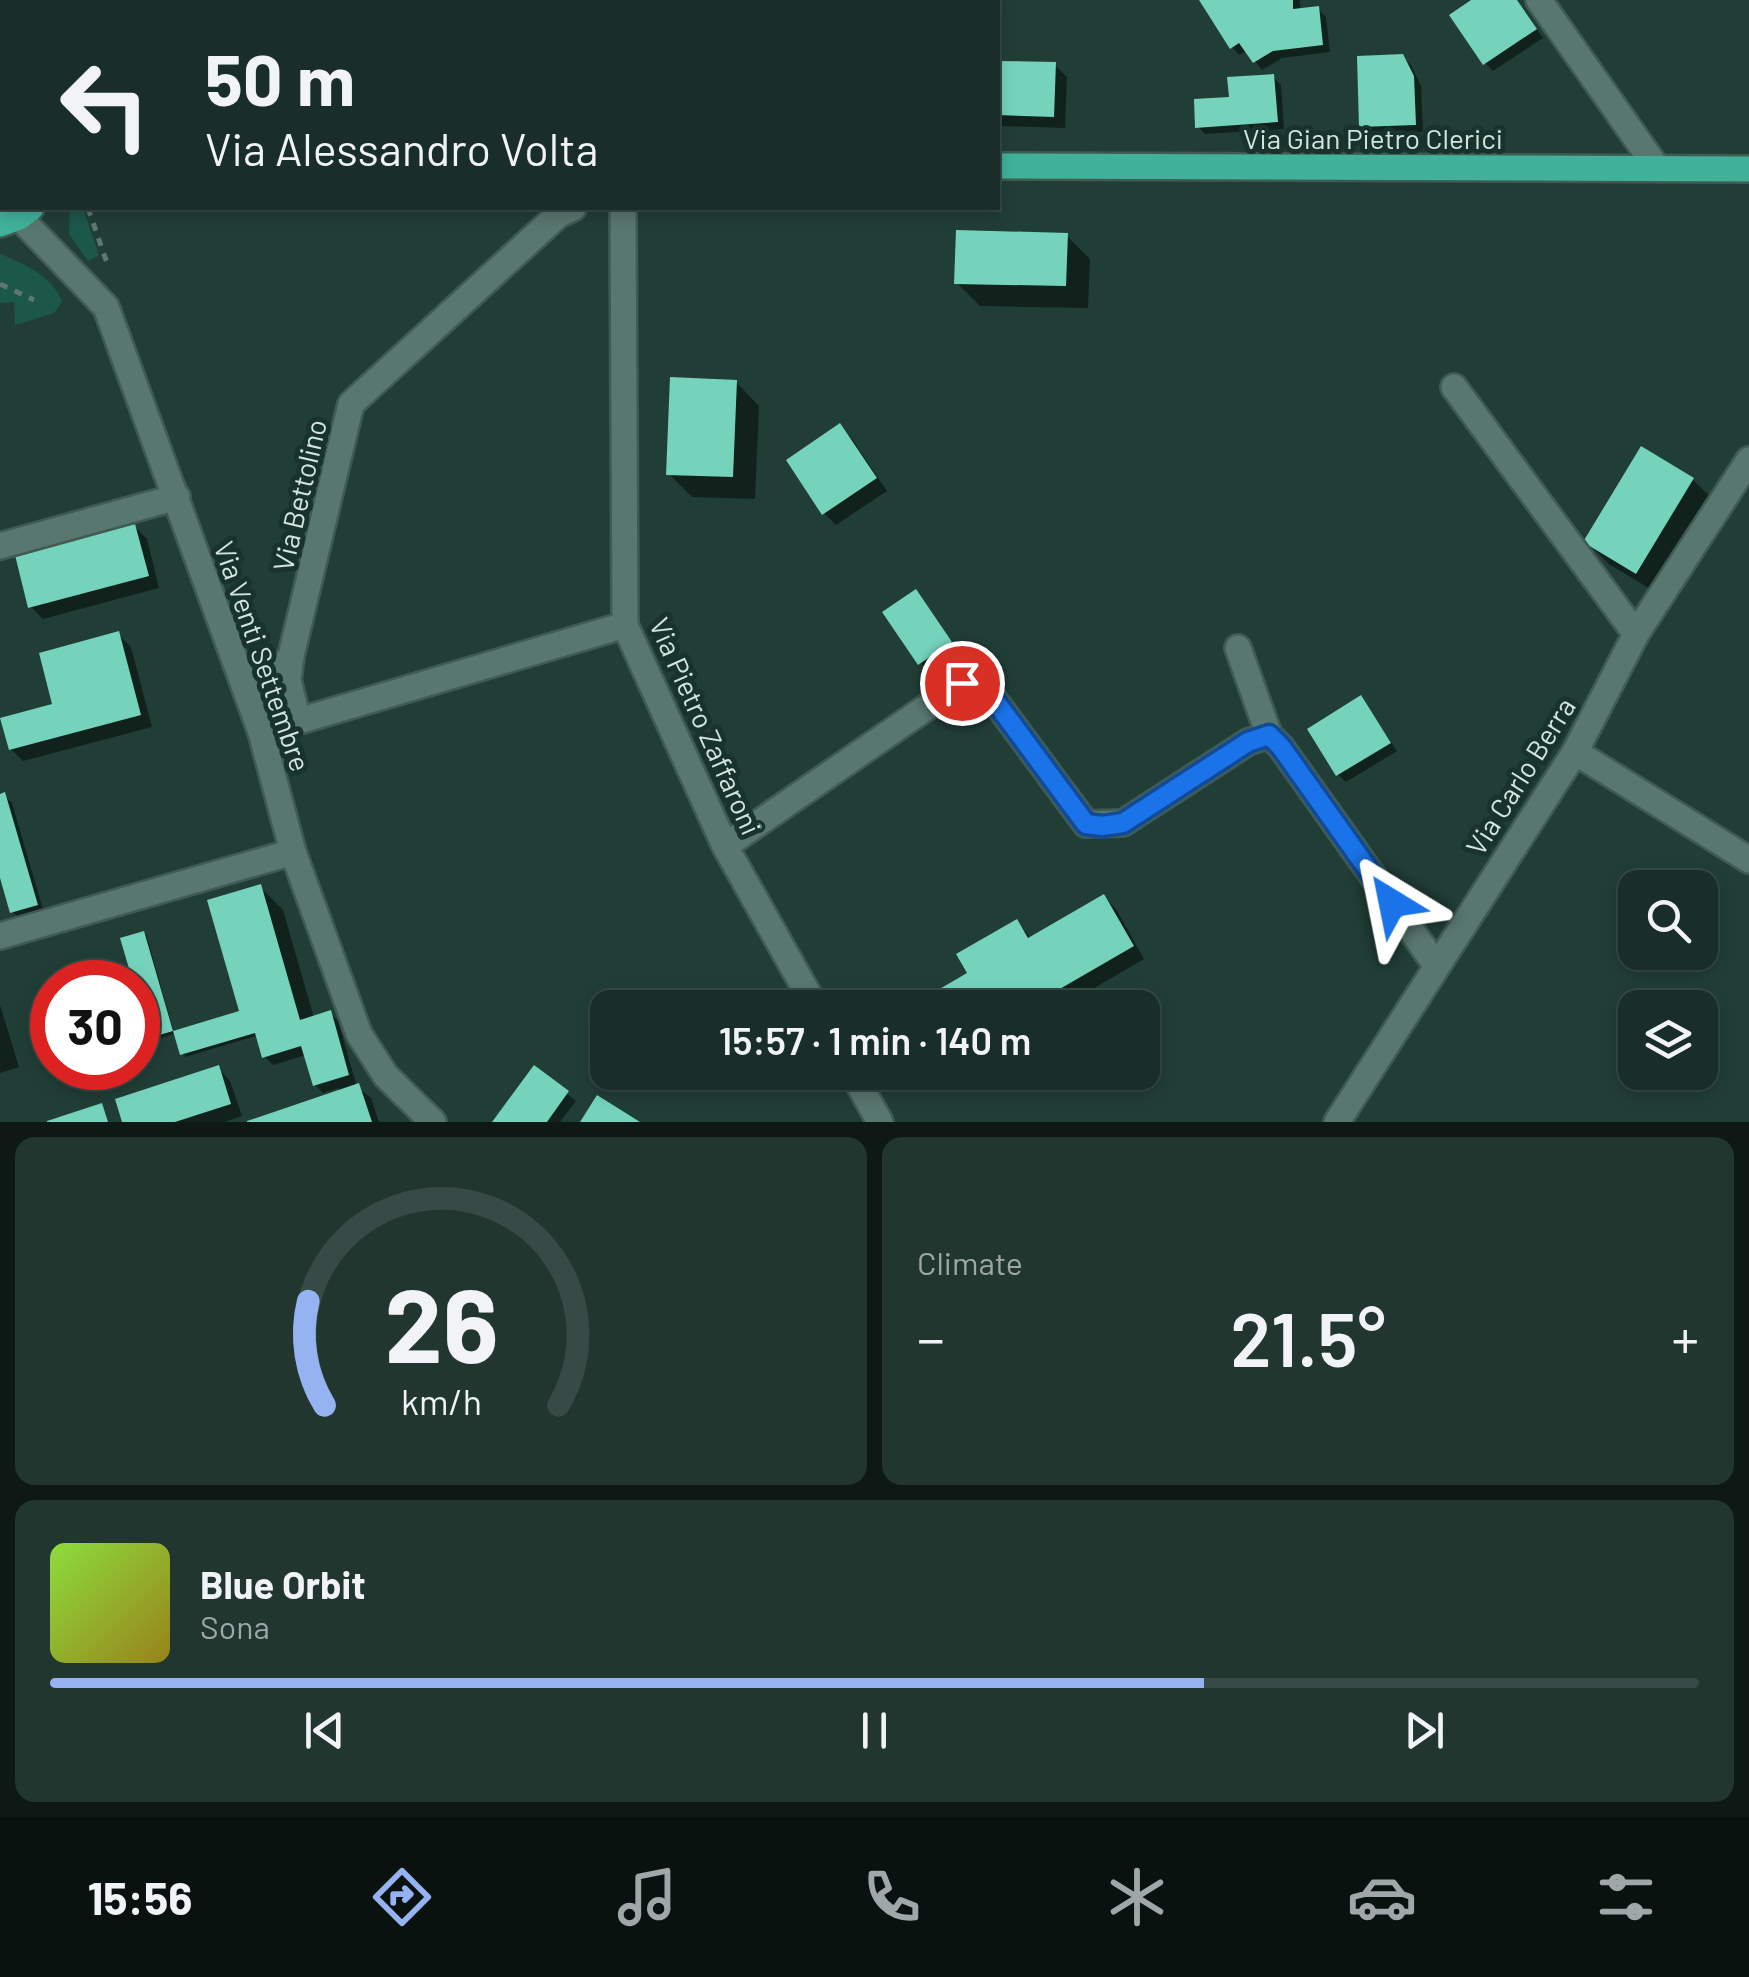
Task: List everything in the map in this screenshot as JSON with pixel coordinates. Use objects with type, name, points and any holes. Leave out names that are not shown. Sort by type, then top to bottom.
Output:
[{"type":"main road","name":"Via Gian Pietro Clerici","points":[[1000,166],[1749,169]]},
{"type":"street","points":[[1539,0],[1656,168]]},
{"type":"street","name":"Via Bettolino","points":[[298,721],[288,680],[291,656],[351,404],[558,215],[569,210]]},
{"type":"street","name":"Via Pietro Zaffaroni","points":[[623,210],[625,625],[725,846],[806,990]]},
{"type":"street","name":"Via Venti Settembre","points":[[17,217],[106,307],[261,732],[293,852],[359,1034],[386,1076],[433,1122]]},
{"type":"street","points":[[1454,387],[1636,634]]},
{"type":"street","name":"Via Carlo Berra","points":[[1337,1122],[1574,752],[1636,634],[1749,460]]},
{"type":"street","points":[[0,546],[177,497]]},
{"type":"street","points":[[261,732],[625,625]]},
{"type":"street","points":[[1238,648],[1269,735],[1436,965]]},
{"type":"street","points":[[243,683],[275,677],[291,656]]},
{"type":"street","points":[[725,846],[962,683],[989,693],[1086,824],[1123,823],[1248,742],[1269,735]]},
{"type":"street","points":[[1574,752],[1749,860]]},
{"type":"street","points":[[0,936],[293,852]]},
{"type":"street","points":[[862,1090],[880,1122]]},
{"type":"path","points":[[76,276],[106,263],[89,210]]},
{"type":"path","points":[[0,284],[34,300]]},
{"type":"green space","points":[[70,210],[84,210],[99,255],[88,261],[69,234]]},
{"type":"green space","points":[[0,254],[28,267],[52,285],[62,302],[54,313],[15,325],[14,302],[0,303]]},
{"type":"building","points":[[1199,0],[1293,0],[1293,9],[1319,6],[1323,45],[1273,51],[1253,63],[1239,43],[1230,49]]},
{"type":"building","points":[[1471,0],[1517,0],[1537,29],[1483,65],[1449,15]]},
{"type":"building","points":[[1403,54],[1414,76],[1416,125],[1359,127],[1357,56]]},
{"type":"building","points":[[1000,61],[1056,62],[1054,117],[1000,115]]},
{"type":"building","points":[[1274,74],[1278,122],[1195,128],[1194,99],[1229,97],[1227,77]]},
{"type":"building","points":[[956,230],[1068,233],[1066,286],[954,284]]},
{"type":"building","points":[[670,377],[737,380],[733,477],[666,475]]},
{"type":"building","points":[[840,423],[877,478],[822,515],[786,460]]},
{"type":"building","points":[[1641,446],[1694,478],[1636,574],[1583,542]]},
{"type":"building","points":[[135,524],[149,576],[28,608],[15,555]]},
{"type":"building","points":[[916,589],[952,642],[918,665],[882,612]]},
{"type":"building","points":[[119,631],[141,715],[9,750],[0,718],[52,704],[39,653]]},
{"type":"building","points":[[1361,695],[1391,743],[1336,776],[1307,729]]},
{"type":"building","points":[[5,792],[38,905],[10,913],[0,878],[0,794]]},
{"type":"building","points":[[261,884],[300,1020],[331,1010],[349,1075],[313,1086],[301,1046],[262,1058],[255,1033],[180,1055],[173,1031],[239,1011],[207,900]]},
{"type":"building","points":[[1104,894],[1134,946],[1058,990],[938,990],[967,973],[956,954],[1017,919],[1028,938]]},
{"type":"building","points":[[144,931],[152,960],[126,960],[120,938]]},
{"type":"building","points":[[160,986],[173,1031],[160,1035]]},
{"type":"building","points":[[219,1065],[231,1104],[175,1122],[122,1122],[115,1099],[143,1090],[160,1090],[160,1084]]},
{"type":"building","points":[[534,1065],[569,1091],[547,1122],[492,1122]]},
{"type":"building","points":[[359,1083],[372,1122],[247,1122],[247,1121]]},
{"type":"building","points":[[597,1095],[640,1122],[580,1122]]},
{"type":"building","points":[[102,1103],[108,1122],[47,1122],[47,1121]]},
{"type":"route","points":[[962,683],[989,693],[1086,824],[1123,823],[1248,742],[1269,735],[1392,903]]}]
